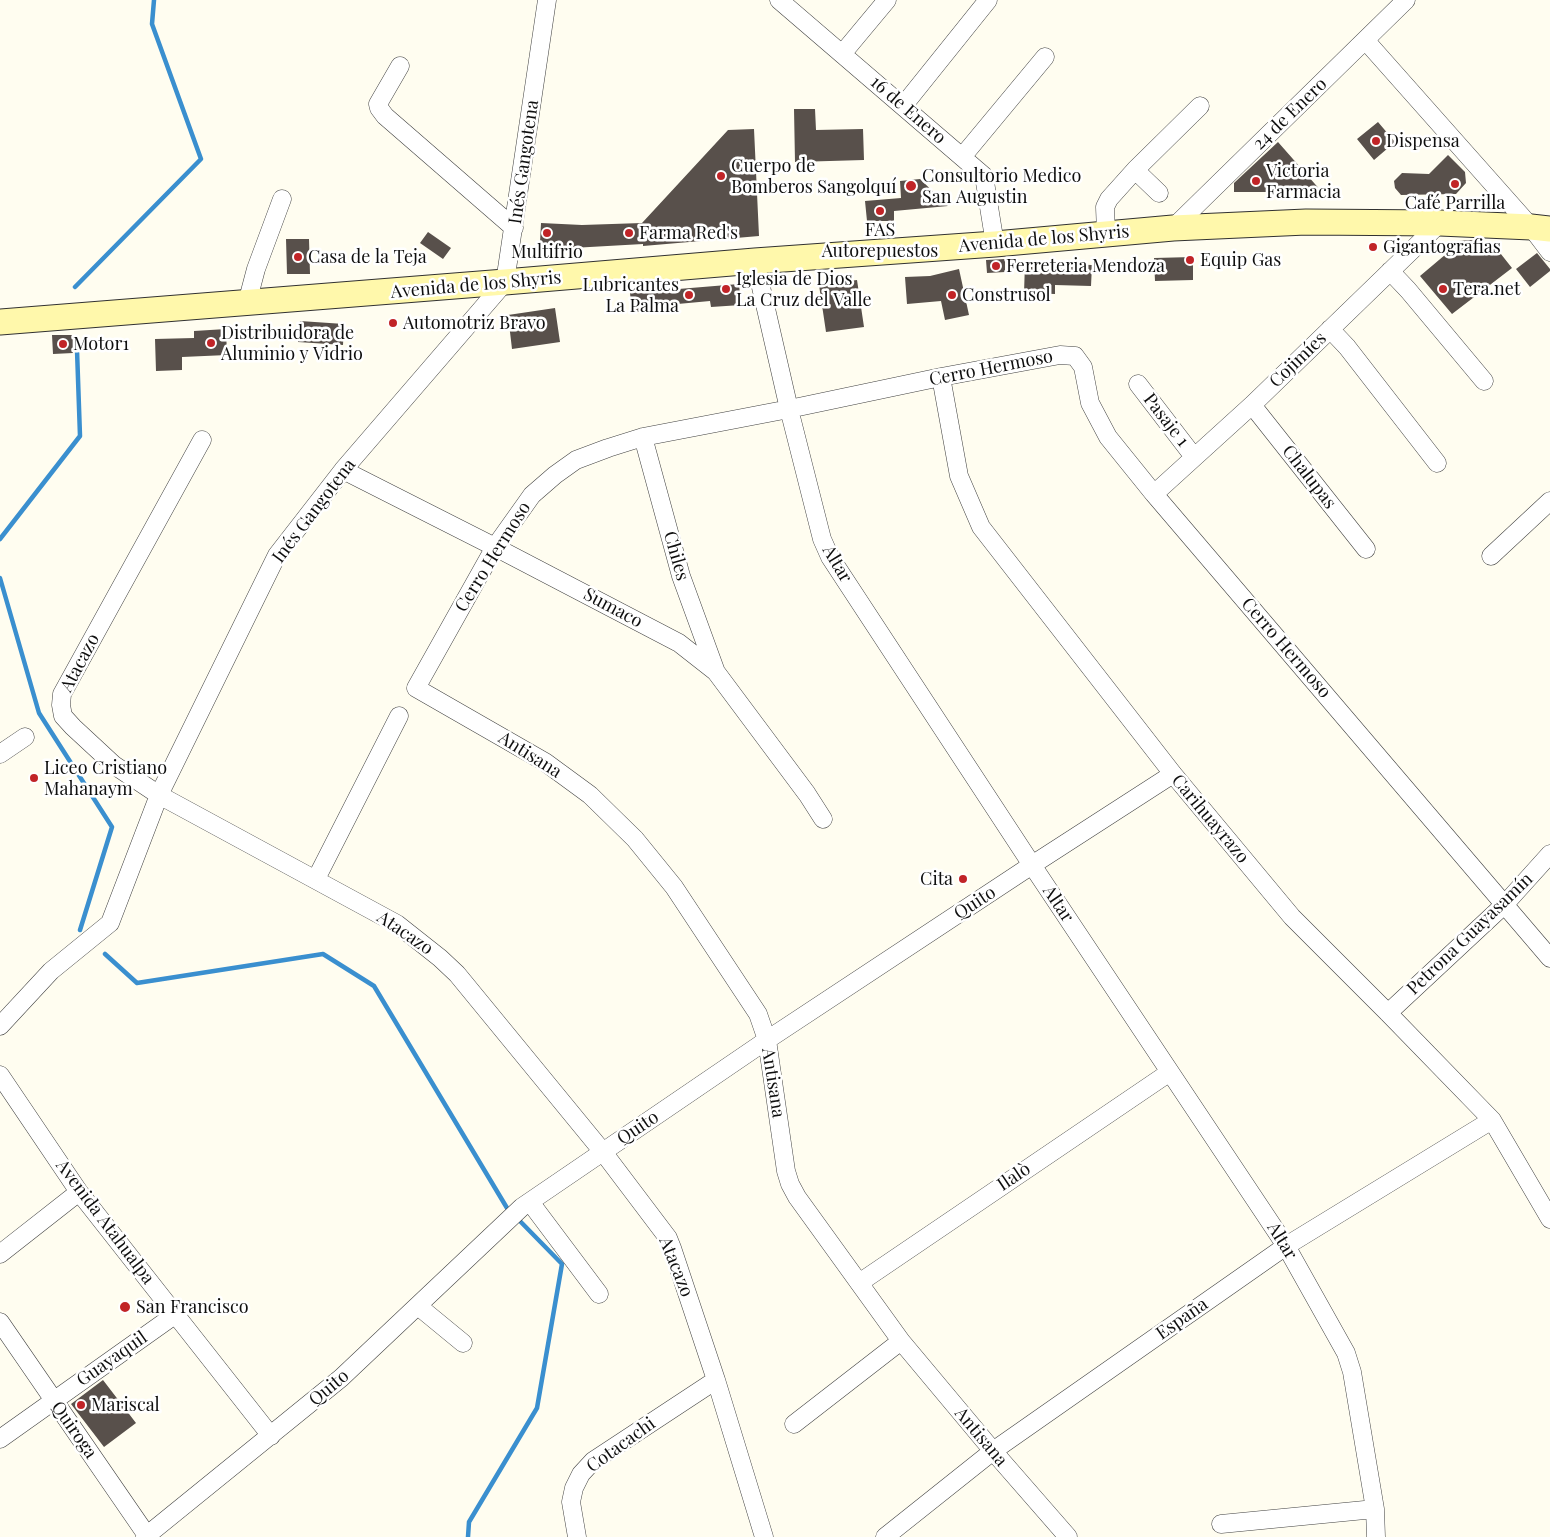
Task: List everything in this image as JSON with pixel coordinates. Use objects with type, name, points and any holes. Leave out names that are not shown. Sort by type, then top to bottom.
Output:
[{"type":"main road","name":"Avenida de los Shyris","points":[[0,322],[755,261],[995,244],[1173,228],[1306,222],[1440,223],[1541,228]]},
{"type":"street","name":"Inés Gangotena","points":[[0,1026],[51,971],[110,923],[159,795],[277,555],[343,470],[505,282],[547,0]]},
{"type":"street","name":"16 de Enero","points":[[779,0],[984,176],[995,244]]},
{"type":"street","points":[[842,54],[887,0]]},
{"type":"street","points":[[903,106],[988,0]]},
{"type":"street","name":"24 de Enero","points":[[1173,228],[1366,40],[1400,2]]},
{"type":"street","points":[[1366,40],[1541,228],[1550,252]]},
{"type":"street","points":[[962,157],[1045,57]]},
{"type":"street","points":[[400,66],[378,104],[379,108],[385,116],[514,228]]},
{"type":"street","points":[[1106,233],[1105,207],[1109,199],[1135,170],[1200,106]]},
{"type":"street","points":[[1135,170],[1159,193]]},
{"type":"street","points":[[247,303],[256,269],[282,199]]},
{"type":"street","name":"Cojimíes","points":[[1154,494],[1252,405],[1440,223]]},
{"type":"street","name":"Altar","points":[[755,261],[789,409],[822,539],[830,557],[1032,865],[1286,1246],[1346,1353],[1352,1372],[1375,1509],[1376,1537]]},
{"type":"street","points":[[1390,271],[1484,381]]},
{"type":"street","points":[[1330,329],[1347,347],[1437,463]]},
{"type":"street","name":"Cerro Hermoso","points":[[416,688],[495,547],[532,495],[576,460],[644,437],[941,377],[1060,355],[1075,356],[1083,367],[1090,403],[1108,437],[1154,494],[1550,958]]},
{"type":"street","name":"Carihuayrazo","points":[[941,377],[959,476],[981,526],[1173,774],[1292,918],[1492,1120],[1550,1219]]},
{"type":"street","name":"Pasaje 1","points":[[1138,384],[1194,457]]},
{"type":"street","name":"Chalupas","points":[[1252,405],[1366,549]]},
{"type":"street","name":"Chiles","points":[[644,437],[681,576],[716,672]]},
{"type":"street","name":"Atacazo","points":[[202,440],[62,694],[63,716],[72,727],[114,765],[159,795],[397,924],[457,974],[603,1152],[668,1238],[716,1380],[764,1537]]},
{"type":"street","name":"Sumaco","points":[[343,470],[679,643],[716,672],[807,794],[823,819]]},
{"type":"street","points":[[1491,556],[1550,501]]},
{"type":"street","name":"Antisana","points":[[416,688],[545,762],[590,796],[635,839],[674,887],[758,1014],[767,1040],[786,1171],[790,1184],[797,1196],[901,1341],[992,1451],[1068,1537]]},
{"type":"street","points":[[316,880],[398,716]]},
{"type":"street","points":[[0,754],[25,737]]},
{"type":"street","name":"Quito","points":[[147,1536],[341,1378],[526,1205],[767,1040],[1173,774]]},
{"type":"street","name":"Petrona Guayasamín","points":[[1388,1013],[1505,904],[1550,854]]},
{"type":"street","name":"Ilalò","points":[[859,1283],[1170,1072]]},
{"type":"street","name":"Avenida Atahualpa","points":[[0,1074],[79,1192],[271,1436]]},
{"type":"street","name":"España","points":[[885,1537],[992,1451],[1286,1246],[1492,1120]]},
{"type":"street","points":[[0,1254],[79,1192]]},
{"type":"street","points":[[526,1205],[598,1294]]},
{"type":"street","points":[[418,1306],[463,1343]]},
{"type":"street","name":"Guayaquil","points":[[0,1439],[176,1314]]},
{"type":"street","name":"Quiroga","points":[[0,1322],[147,1536]]},
{"type":"street","points":[[794,1424],[901,1341]]},
{"type":"street","name":"Cotacachi","points":[[577,1537],[570,1502],[581,1474],[593,1461],[716,1380]]},
{"type":"street","points":[[1221,1524],[1375,1509]]},
{"type":"building","points":[[794,109],[815,109],[816,130],[863,129],[864,160],[795,162]]},
{"type":"building","name":"Dispensa","points":[[1378,122],[1395,142],[1374,160],[1357,139]]},
{"type":"building","name":"Cuerpo de Bomberos Sangolquí","points":[[754,129],[759,236],[643,246],[643,244],[572,248],[551,247],[543,250],[540,243],[541,223],[582,225],[642,223],[728,130]]},
{"type":"building","points":[[1278,142],[1322,192],[1234,192],[1234,183]]},
{"type":"building","points":[[1448,155],[1465,172],[1466,183],[1456,194],[1401,195],[1395,188],[1394,181],[1402,173],[1429,174]]},
{"type":"building","points":[[920,179],[948,206],[894,211],[894,221],[867,221],[865,201],[901,198],[900,181]]},
{"type":"building","points":[[428,232],[451,248],[443,259],[420,243]]},
{"type":"building","name":"Casa de la Teja","points":[[286,239],[309,239],[310,274],[287,274]]},
{"type":"building","points":[[1470,240],[1493,244],[1512,268],[1452,314],[1420,276],[1459,241]]},
{"type":"building","points":[[1537,253],[1550,271],[1530,287],[1516,269]]},
{"type":"building","points":[[1193,257],[1193,280],[1155,281],[1154,258]]},
{"type":"building","name":"Ferreteria Mendoza","points":[[1005,259],[1005,272],[987,273],[986,260]]},
{"type":"building","points":[[1025,263],[1092,265],[1091,286],[1055,285],[1055,294],[1024,293]]},
{"type":"building","points":[[959,269],[969,315],[945,320],[941,301],[907,304],[905,277],[930,276]]},
{"type":"building","points":[[857,280],[864,327],[826,332],[819,285]]},
{"type":"building","points":[[739,284],[741,305],[711,307],[710,301],[656,306],[656,311],[632,312],[630,293]]},
{"type":"building","points":[[555,308],[560,342],[512,349],[508,315]]},
{"type":"building","points":[[300,321],[344,324],[343,345],[298,342]]},
{"type":"building","points":[[226,329],[227,355],[182,357],[182,370],[156,371],[155,339],[194,338],[194,331]]},
{"type":"building","name":"Motor1","points":[[52,335],[73,335],[73,353],[53,354]]},
{"type":"building","points":[[103,1380],[136,1423],[104,1447],[71,1404]]},
{"type":"waterway","points":[[75,287],[201,159],[152,24],[154,0]]},
{"type":"waterway","points":[[0,539],[80,436],[77,350]]},
{"type":"waterway","points":[[0,578],[39,713],[112,827],[80,930]]},
{"type":"waterway","points":[[105,954],[137,983],[323,954],[374,986],[511,1212]]},
{"type":"waterway","points":[[468,1537],[469,1522],[537,1408],[562,1264],[516,1217]]},
{"type":"place","name":"Dispensa","points":[[1376,141]]},
{"type":"place","name":"Cuerpo de Bomberos Sangolquí","points":[[721,176]]},
{"type":"place","name":"Victoria Farmacia","points":[[1256,181]]},
{"type":"place","name":"Café Parrilla","points":[[1455,184]]},
{"type":"place","name":"Consultorio Medico San Augustin","points":[[911,186]]},
{"type":"place","name":"FAS Autorepuestos","points":[[880,211]]},
{"type":"place","name":"Multifrio","points":[[547,233]]},
{"type":"place","name":"Farma Red's","points":[[629,233]]},
{"type":"place","name":"Gigantografias","points":[[1373,247]]},
{"type":"place","name":"Casa de la Teja","points":[[298,257]]},
{"type":"place","name":"Equip Gas","points":[[1190,260]]},
{"type":"place","name":"Ferreteria Mendoza","points":[[996,266]]},
{"type":"place","name":"Iglesia de Dios La Cruz del Valle","points":[[726,289]]},
{"type":"place","name":"Tera.net","points":[[1443,289]]},
{"type":"place","name":"Lubricantes La Palma","points":[[689,295]]},
{"type":"place","name":"Construsol","points":[[952,295]]},
{"type":"place","name":"Automotriz Bravo","points":[[393,323]]},
{"type":"place","name":"Distribuidora de Aluminio y Vidrio","points":[[211,343]]},
{"type":"place","name":"Motor1","points":[[63,344]]},
{"type":"place","name":"Liceo Cristiano Mahanaym","points":[[34,778]]},
{"type":"place","name":"Cita","points":[[963,879]]},
{"type":"place","name":"San Francisco","points":[[125,1307]]},
{"type":"place","name":"Mariscal","points":[[81,1405]]}]
